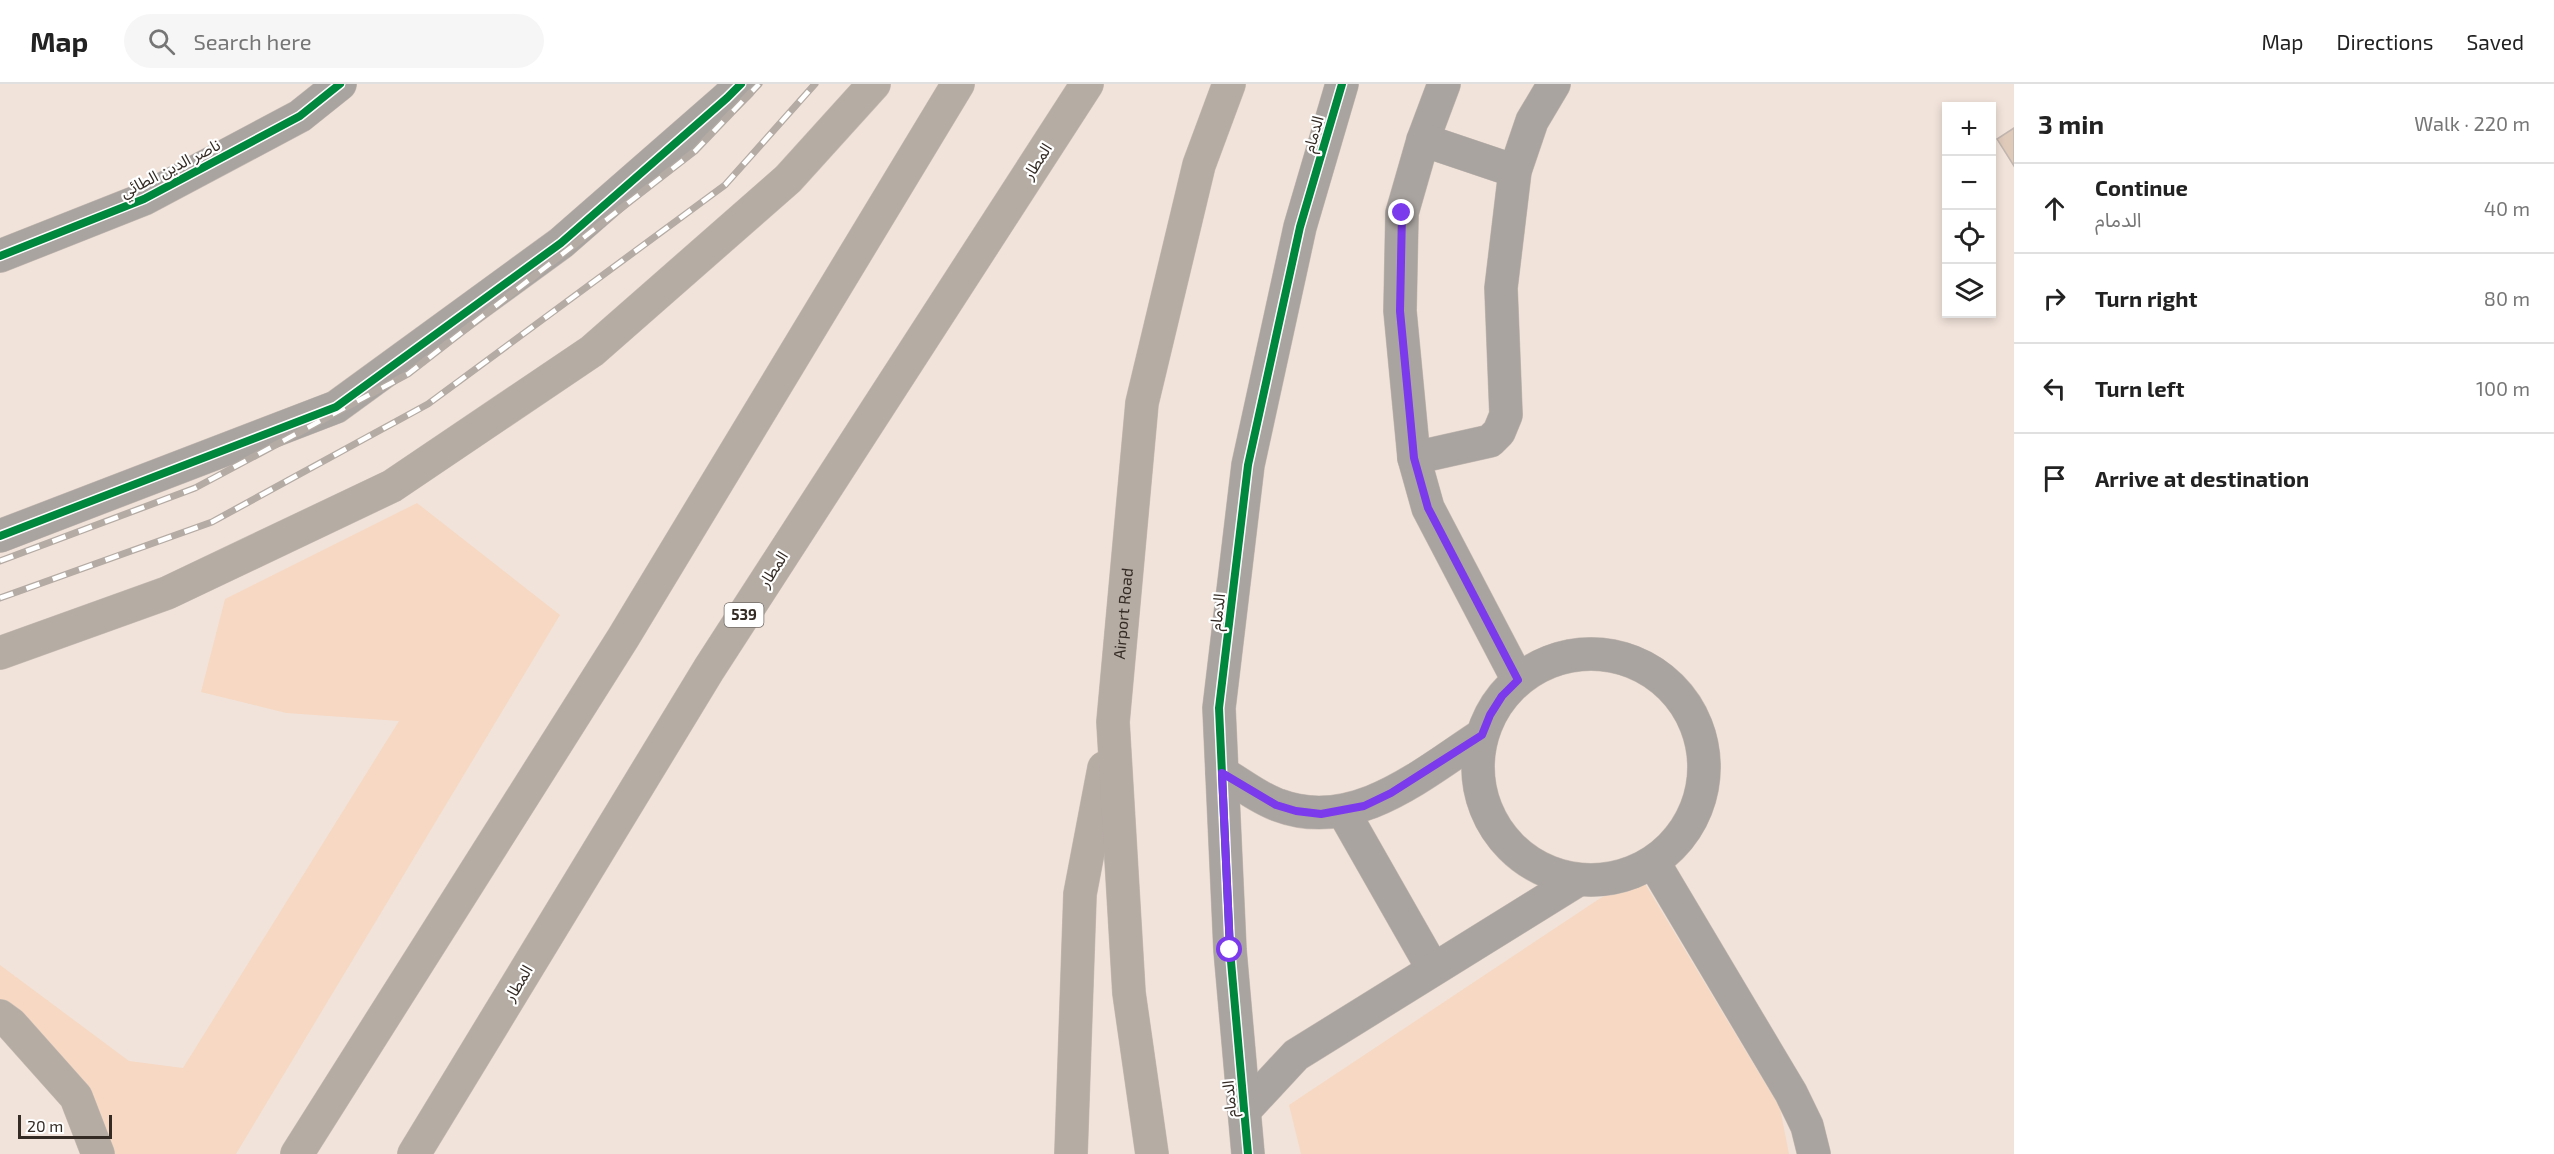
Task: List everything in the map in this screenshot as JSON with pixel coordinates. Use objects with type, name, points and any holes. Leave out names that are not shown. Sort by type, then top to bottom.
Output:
[{"type":"highway","points":[[0,653],[167,593],[392,486],[592,351],[788,179],[874,84]]},
{"type":"highway","points":[[297,1154],[622,638],[958,84]]},
{"type":"highway","name":"المطار","points":[[414,1154],[709,669],[1087,84]]},
{"type":"highway","name":"Airport Road","points":[[1152,1154],[1129,993],[1113,722],[1142,403],[1199,165],[1230,84]]},
{"type":"highway","points":[[1071,1154],[1080,894],[1113,722]]},
{"type":"highway","points":[[0,1016],[11,1024],[76,1096],[98,1154]]},
{"type":"street","name":"ناصر الدين الطائي","points":[[0,256],[144,199],[300,116],[340,84]]},
{"type":"street","points":[[0,536],[336,407],[561,243],[741,84]]},
{"type":"street","name":"الدمام","points":[[1248,1154],[1230,950],[1219,708],[1248,465],[1300,226],[1341,84]]},
{"type":"street","points":[[1444,84],[1423,140],[1402,213],[1400,311],[1414,458],[1428,508],[1518,680]]},
{"type":"street","points":[[1414,458],[1490,441],[1499,432],[1506,415],[1501,288],[1515,171],[1532,121],[1554,84]]},
{"type":"street","points":[[1423,140],[1515,171]]},
{"type":"street","points":[[1591,653],[1617,656],[1642,665],[1664,679],[1683,699],[1696,722],[1703,747],[1705,774],[1700,801],[1690,824],[1674,846],[1654,863],[1630,874],[1604,880],[1578,880],[1554,874],[1532,864],[1512,848],[1497,830],[1485,808],[1479,784],[1478,760],[1482,735],[1490,715],[1502,696],[1518,680],[1548,662],[1564,656],[1591,653]]},
{"type":"street","points":[[1222,773],[1276,805],[1296,811],[1321,814],[1343,811],[1364,806],[1391,793],[1482,735]]},
{"type":"street","points":[[1343,811],[1433,969]]},
{"type":"street","points":[[1654,863],[1791,1093],[1807,1126],[1814,1154]]},
{"type":"street","points":[[1244,1111],[1296,1055],[1578,880]]},
{"type":"shaded area","points":[[417,503],[560,615],[236,1154],[115,1154],[78,1074],[0,1014],[0,965],[129,1061],[183,1068],[399,721],[286,713],[201,692],[225,599]]},
{"type":"shaded area","points":[[1641,877],[1780,1108],[1789,1154],[1301,1154],[1289,1105],[1599,899]]},
{"type":"building","points":[[2014,128],[2014,166],[1997,139]]},
{"type":"railway","points":[[0,561],[195,488],[408,374],[695,151],[759,84]]},
{"type":"railway","points":[[0,598],[212,522],[428,404],[725,185],[815,84]]},
{"type":"cycle path","points":[[0,256],[144,199],[300,116],[340,84]]},
{"type":"cycle path","points":[[0,536],[336,407],[561,243],[741,84]]},
{"type":"cycle path","points":[[1248,1154],[1230,950],[1219,708],[1248,465],[1300,227],[1342,84]]},
{"type":"route","points":[[1230,950],[1222,773],[1276,805],[1296,811],[1321,814],[1364,806],[1391,793],[1482,735],[1490,715],[1502,696],[1518,680],[1450,554],[1428,508],[1414,458],[1400,311],[1402,213]]}]
